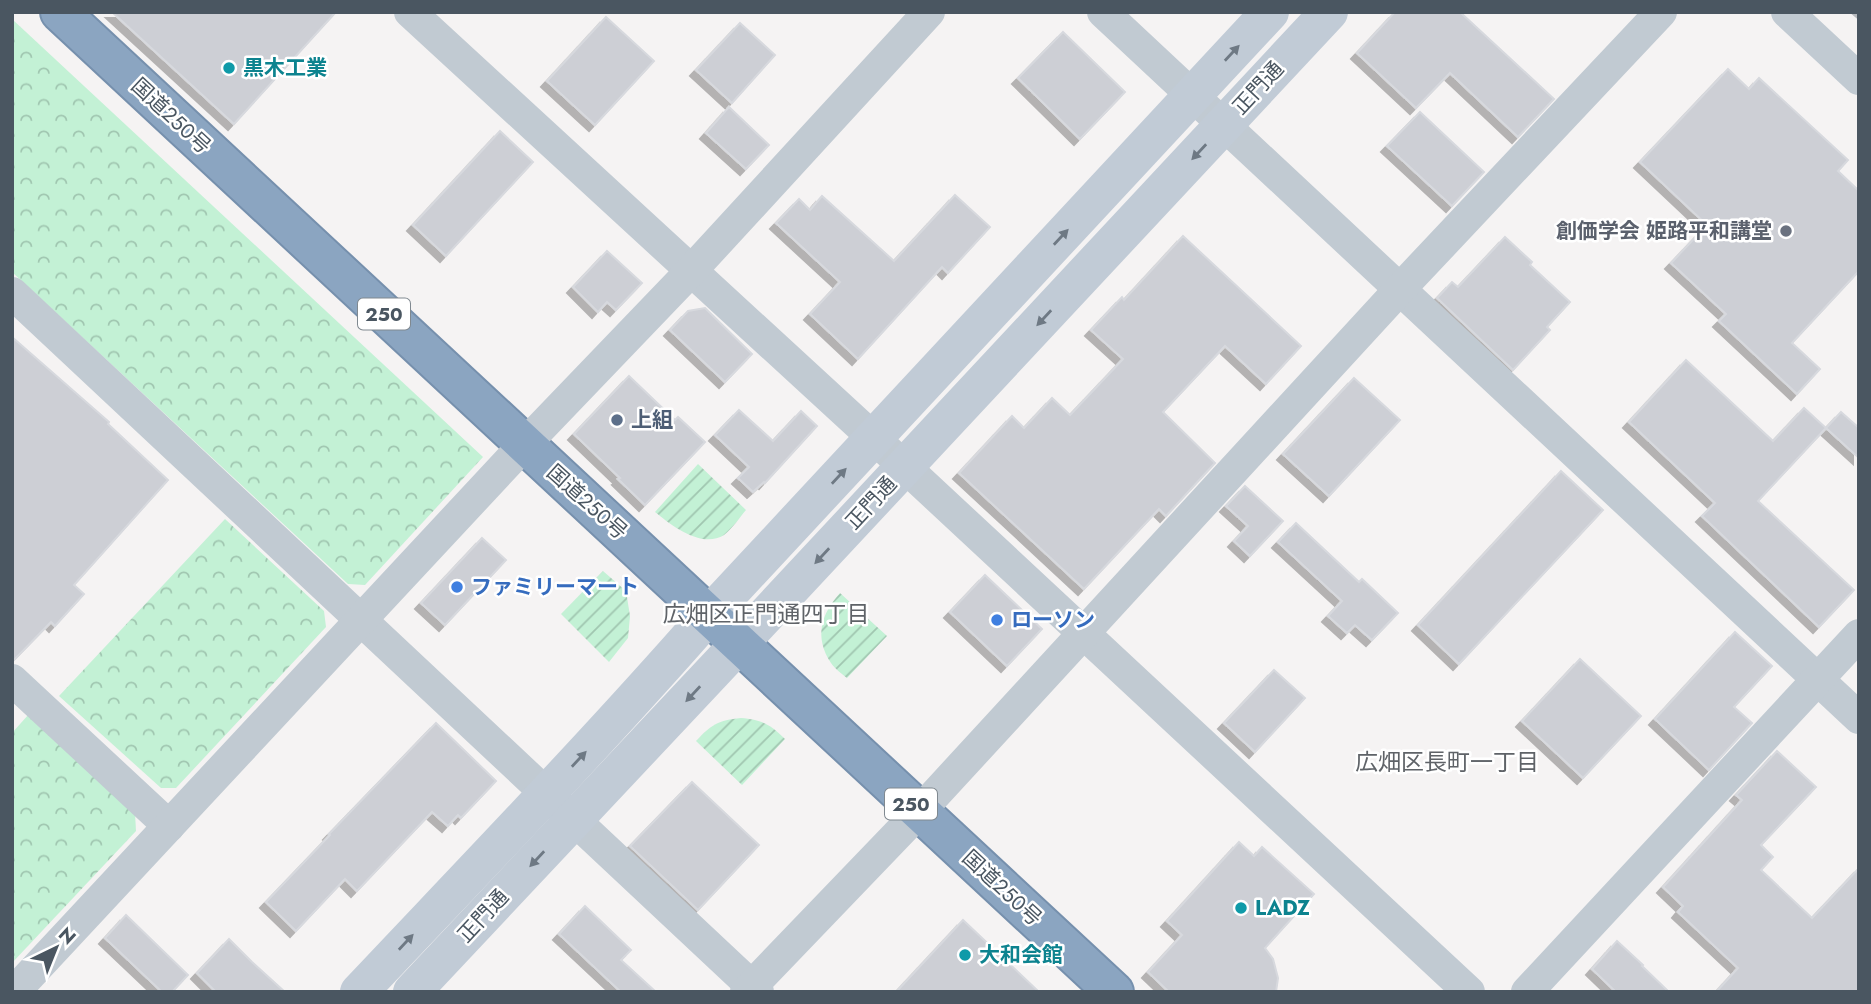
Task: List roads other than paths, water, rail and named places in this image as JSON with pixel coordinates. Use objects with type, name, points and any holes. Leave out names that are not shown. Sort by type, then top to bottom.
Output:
[{"type":"highway","name":"国道250号","points":[[68,15],[524,445],[1114,992]]},
{"type":"street","points":[[410,12],[874,438],[1469,992]]},
{"type":"street","points":[[14,992],[524,445],[691,271],[929,12]]},
{"type":"street","points":[[1103,12],[1859,718]]},
{"type":"street","name":"正門通","points":[[359,992],[657,675],[709,615],[1270,12]]},
{"type":"street","name":"正門通","points":[[412,992],[1329,12]]},
{"type":"street","points":[[12,293],[752,990],[1400,289],[1661,12]]},
{"type":"street","points":[[1787,12],[1859,79]]},
{"type":"street","points":[[1527,992],[1859,635]]},
{"type":"street","points":[[12,681],[169,826]]},
{"type":"railway","points":[[1853,12],[1859,17]]},
{"type":"place","name":"黒木工業","points":[[229,68]]},
{"type":"place","name":"創価学会 姫路平和講堂","points":[[1786,231]]},
{"type":"place","name":"上組","points":[[617,420]]},
{"type":"place","name":"ファミリーマート","points":[[457,587]]},
{"type":"place","name":"ローソン","points":[[997,620]]},
{"type":"place","name":"LADZ","points":[[1241,908]]},
{"type":"place","name":"大和会館","points":[[965,955]]},
{"type":"district","name":"広畑区正門通四丁目","points":[[766,614]]},
{"type":"district","name":"広畑区長町一丁目","points":[[1447,762]]}]
